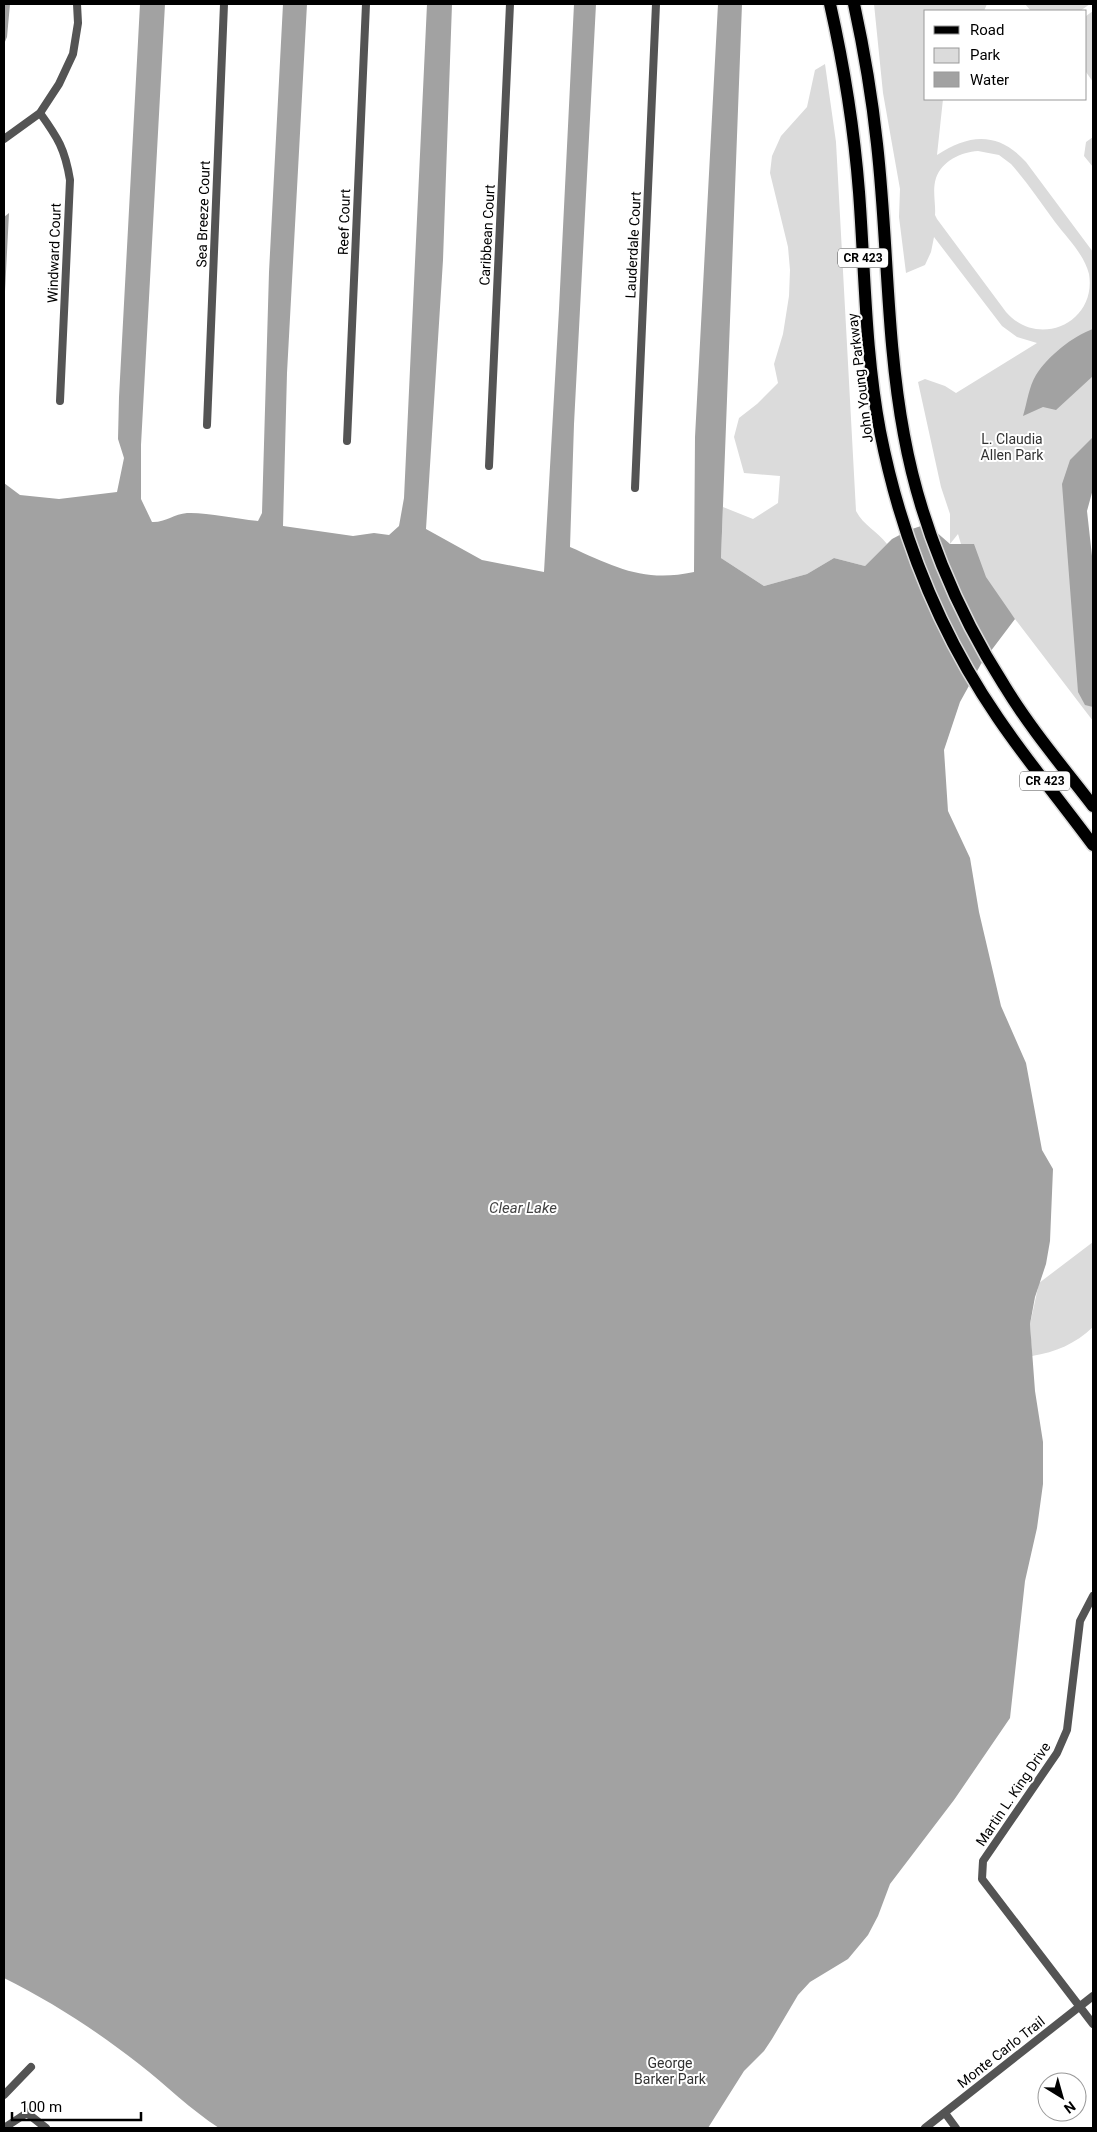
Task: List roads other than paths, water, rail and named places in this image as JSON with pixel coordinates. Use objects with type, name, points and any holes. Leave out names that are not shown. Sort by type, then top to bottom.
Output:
[{"type":"main road","name":"John Young Parkway","points":[[830,4],[850,111],[875,400],[887,464],[899,511],[920,570],[945,628],[976,684],[998,717],[1093,845]]},
{"type":"main road","name":"CR 423","points":[[854,4],[867,68],[877,145],[896,389],[906,444],[921,504],[946,574],[963,613],[990,663],[1017,705],[1093,806]]},
{"type":"street","points":[[4,139],[40,112],[59,84],[73,54],[78,23],[77,4]]},
{"type":"street","name":"Sea Breeze Court","points":[[207,425],[224,4]]},
{"type":"street","name":"Reef Court","points":[[347,441],[366,4]]},
{"type":"street","name":"Caribbean Court","points":[[489,466],[510,4]]},
{"type":"street","name":"Lauderdale Court","points":[[635,488],[656,4]]},
{"type":"street","name":"Windward Court","points":[[40,112],[59,140],[66,158],[70,180],[60,401]]},
{"type":"street","name":"Martin L. King Drive","points":[[1093,1596],[1080,1621],[1068,1730],[1057,1753],[983,1861],[982,1878],[1093,2024]]},
{"type":"street","name":"Monte Carlo Trail","points":[[925,2128],[1093,1996]]},
{"type":"street","points":[[4,2095],[31,2067]]},
{"type":"street","points":[[4,2128],[39,2105]]},
{"type":"street","points":[[27,2113],[46,2128]]},
{"type":"street","points":[[944,2113],[956,2128]]},
{"type":"water","points":[[4,4],[10,4],[7,37],[4,44]]},
{"type":"water","name":"Clear Lake","points":[[140,4],[165,4],[141,445],[141,499],[152,522],[187,513],[258,521],[262,513],[269,272],[283,4],[307,4],[287,373],[283,526],[353,536],[374,533],[389,535],[399,526],[404,498],[427,4],[452,4],[443,260],[426,529],[482,560],[544,572],[574,4],[596,4],[574,424],[570,547],[630,571],[660,576],[694,572],[695,437],[718,4],[742,4],[721,558],[764,586],[807,574],[834,558],[865,566],[892,539],[909,530],[927,524],[950,544],[974,544],[986,577],[1015,619],[981,664],[960,702],[944,750],[948,811],[970,858],[979,912],[1001,1006],[1026,1063],[1042,1150],[1053,1169],[1050,1241],[1030,1324],[1035,1391],[1043,1442],[1043,1484],[1037,1528],[1025,1581],[1010,1718],[954,1800],[890,1884],[878,1916],[868,1935],[848,1959],[810,1982],[798,1995],[764,2051],[744,2071],[708,2128],[219,2128],[107,2040],[57,2007],[4,1978],[4,483],[20,495],[59,499],[117,492],[124,458],[118,439],[119,397]]},
{"type":"water","points":[[9,213],[4,311],[4,217]]},
{"type":"water","points":[[1093,329],[1093,376],[1056,410],[1043,407],[1023,416],[1032,384],[1041,368],[1069,342]]},
{"type":"water","points":[[1093,437],[1093,489],[1087,511],[1093,565],[1093,707],[1085,705],[1078,692],[1062,484],[1070,460]]},
{"type":"park label","name":"L. Claudia Allen Park","points":[[1012,448]]},
{"type":"park label","name":"George Barker Park","points":[[670,2072]]}]
